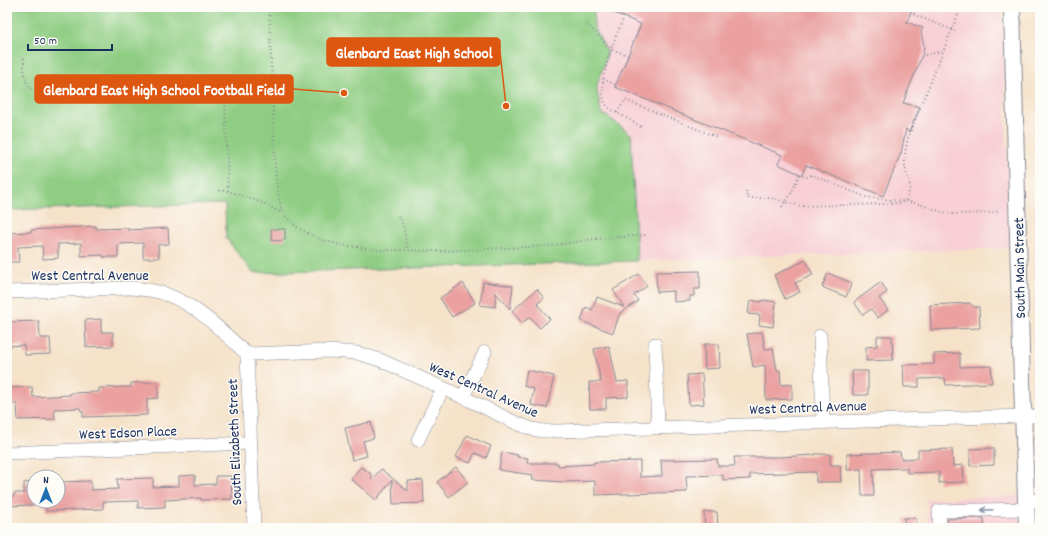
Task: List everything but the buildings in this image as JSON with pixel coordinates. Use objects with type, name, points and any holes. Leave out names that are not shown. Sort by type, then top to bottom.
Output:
[{"type":"main road","name":"South Main Street","points":[[1012,7],[1023,416],[1031,503],[1027,528]]},
{"type":"street","name":"West Central Avenue","points":[[7,292],[129,288],[159,292],[169,295],[195,309],[247,354],[330,351],[357,353],[380,360],[463,397],[516,423],[532,429],[543,431],[1040,416]]},
{"type":"street","points":[[820,336],[823,422]]},
{"type":"street","points":[[655,344],[658,428]]},
{"type":"street","points":[[463,397],[485,352]]},
{"type":"street","name":"South Elizabeth Street","points":[[247,354],[254,528]]},
{"type":"street","points":[[418,440],[443,388]]},
{"type":"street","name":"West Edson Place","points":[[7,453],[250,443]]},
{"type":"street","points":[[940,528],[940,511],[1031,503]]},
{"type":"path","points":[[269,7],[275,166],[276,181],[282,213]]},
{"type":"path","points":[[914,14],[917,7]]},
{"type":"path","points":[[746,191],[748,198],[771,198],[801,206],[902,203],[910,189],[904,162],[908,138],[961,7]]},
{"type":"path","points":[[910,13],[958,32]]},
{"type":"path","points":[[624,17],[611,48],[603,79],[603,92],[608,108],[641,127]]},
{"type":"path","points":[[587,24],[611,48],[628,55]]},
{"type":"path","points":[[924,55],[943,51]]},
{"type":"path","points":[[24,58],[26,82],[35,92],[149,90],[161,87],[206,87],[215,88],[220,91],[224,96],[225,102],[228,191]]},
{"type":"path","points":[[603,79],[616,84]]},
{"type":"path","points":[[617,113],[625,100],[717,137]]},
{"type":"path","points":[[782,207],[791,194],[799,175],[806,177],[812,175],[866,197],[905,200],[942,212],[954,214],[990,213],[999,211]]},
{"type":"path","points":[[219,190],[228,191],[262,203],[282,213],[297,227],[322,240],[379,250],[440,251],[549,246],[595,239],[645,235]]},
{"type":"path","points":[[398,216],[403,225],[408,250]]},
{"type":"shaded area","points":[[7,7],[1002,7],[1011,248],[253,273],[226,238],[225,204],[7,210]]},
{"type":"shaded area","points":[[1019,496],[1020,528],[928,528],[927,499]]},
{"type":"green space","points":[[7,7],[594,7],[594,26],[607,51],[597,85],[601,112],[631,134],[637,261],[253,273],[226,238],[225,204],[7,210]]},
{"type":"place","name":"Glenbard East High School Football Field","points":[[344,93]]},
{"type":"place","name":"Glenbard East High School","points":[[506,106]]}]
